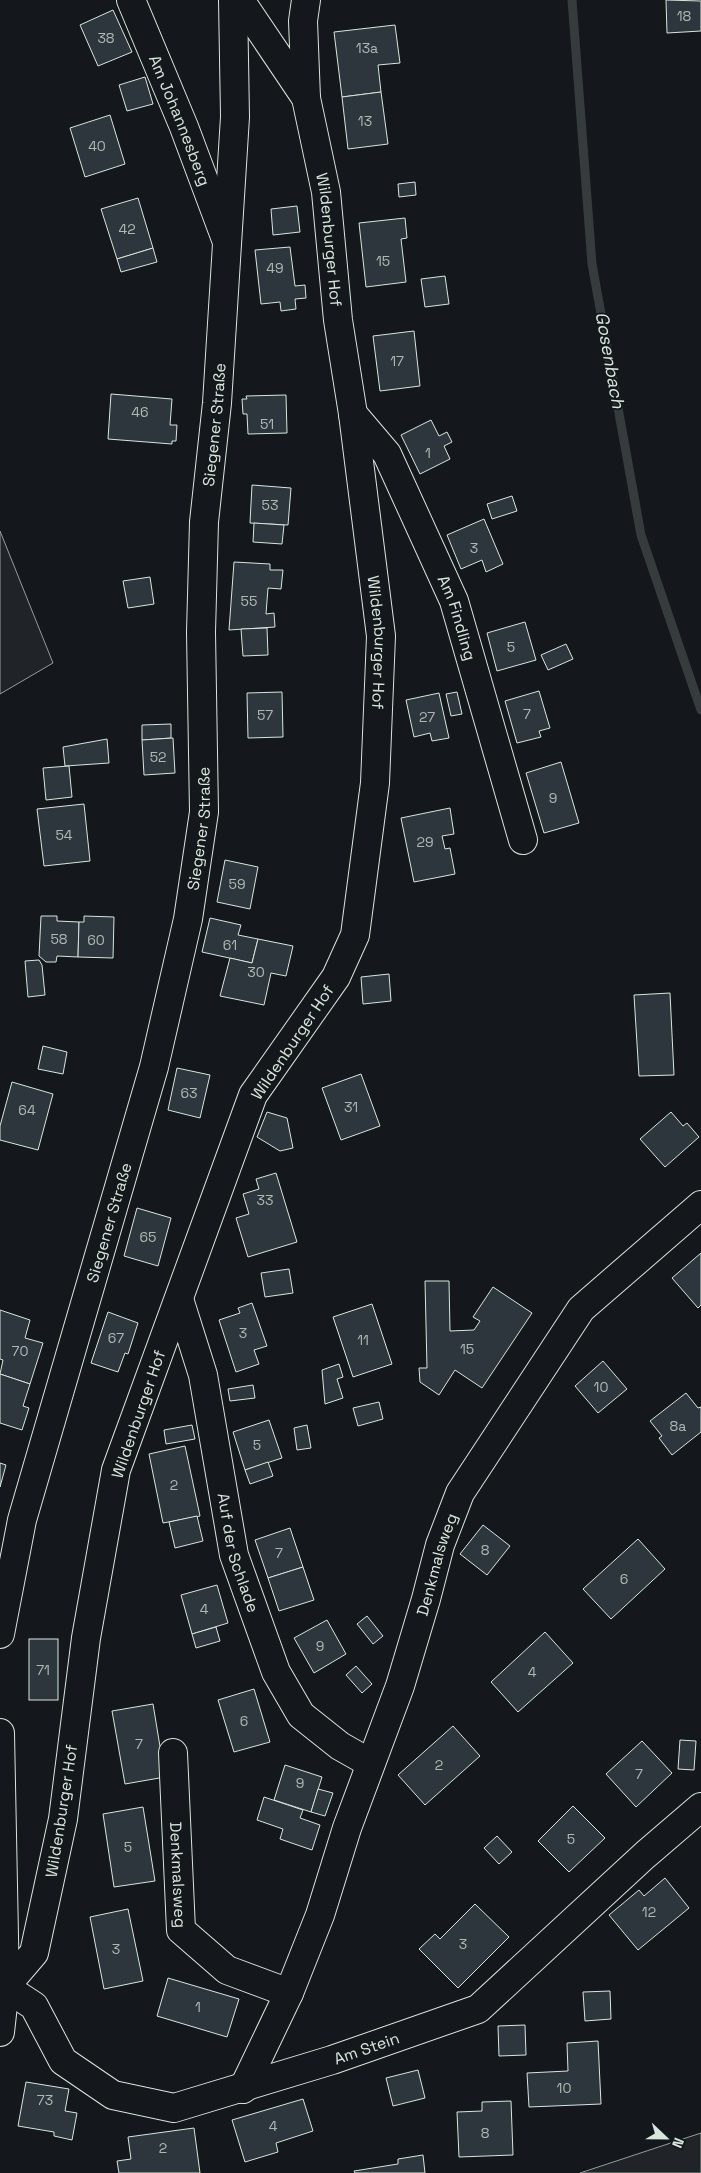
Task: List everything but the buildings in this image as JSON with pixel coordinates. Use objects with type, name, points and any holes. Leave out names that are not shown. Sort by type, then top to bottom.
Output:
[{"type":"street","name":"Am Johannesberg","points":[[131,0],[184,127],[227,242]]},
{"type":"street","name":"Siegener Straße","points":[[0,1634],[22,1520],[154,1067],[188,919],[204,812],[202,632],[204,522],[216,403],[235,117],[234,0]]},
{"type":"street","name":"Wildenburger Hof","points":[[240,0],[306,98]]},
{"type":"street","name":"Wildenburger Hof","points":[[5,1987],[34,1953],[63,1819],[86,1638],[116,1470],[253,1095],[336,977],[355,935],[375,783],[381,636],[353,414],[338,320],[326,192],[306,98],[303,21],[306,0]]},
{"type":"street","name":"Am Findling","points":[[353,414],[387,454],[454,601],[523,840]]},
{"type":"street","name":"Denkmalsweg","points":[[243,2089],[290,1994],[320,1915],[370,1763],[400,1686],[440,1545],[460,1493],[581,1309],[701,1206]]},
{"type":"street","name":"Auf der Schlade","points":[[179,1299],[203,1375],[234,1555],[276,1672],[301,1716],[340,1746],[370,1763]]},
{"type":"street","points":[[0,1733],[5,1987],[0,2032]]},
{"type":"street","name":"Denkmalsweg","points":[[173,1753],[181,1930],[227,1970],[290,1994]]},
{"type":"street","name":"Am Stein","points":[[5,1987],[34,2006],[63,2061],[113,2096],[174,2108],[243,2089],[478,2008],[645,1855],[701,1807]]},
{"type":"shaded area","points":[[0,531],[53,663],[0,694]]},
{"type":"shaded area","points":[[701,2133],[701,2173],[580,2173]]},
{"type":"waterway","name":"Gosenbach","points":[[572,0],[592,264],[641,535],[701,710]]}]
